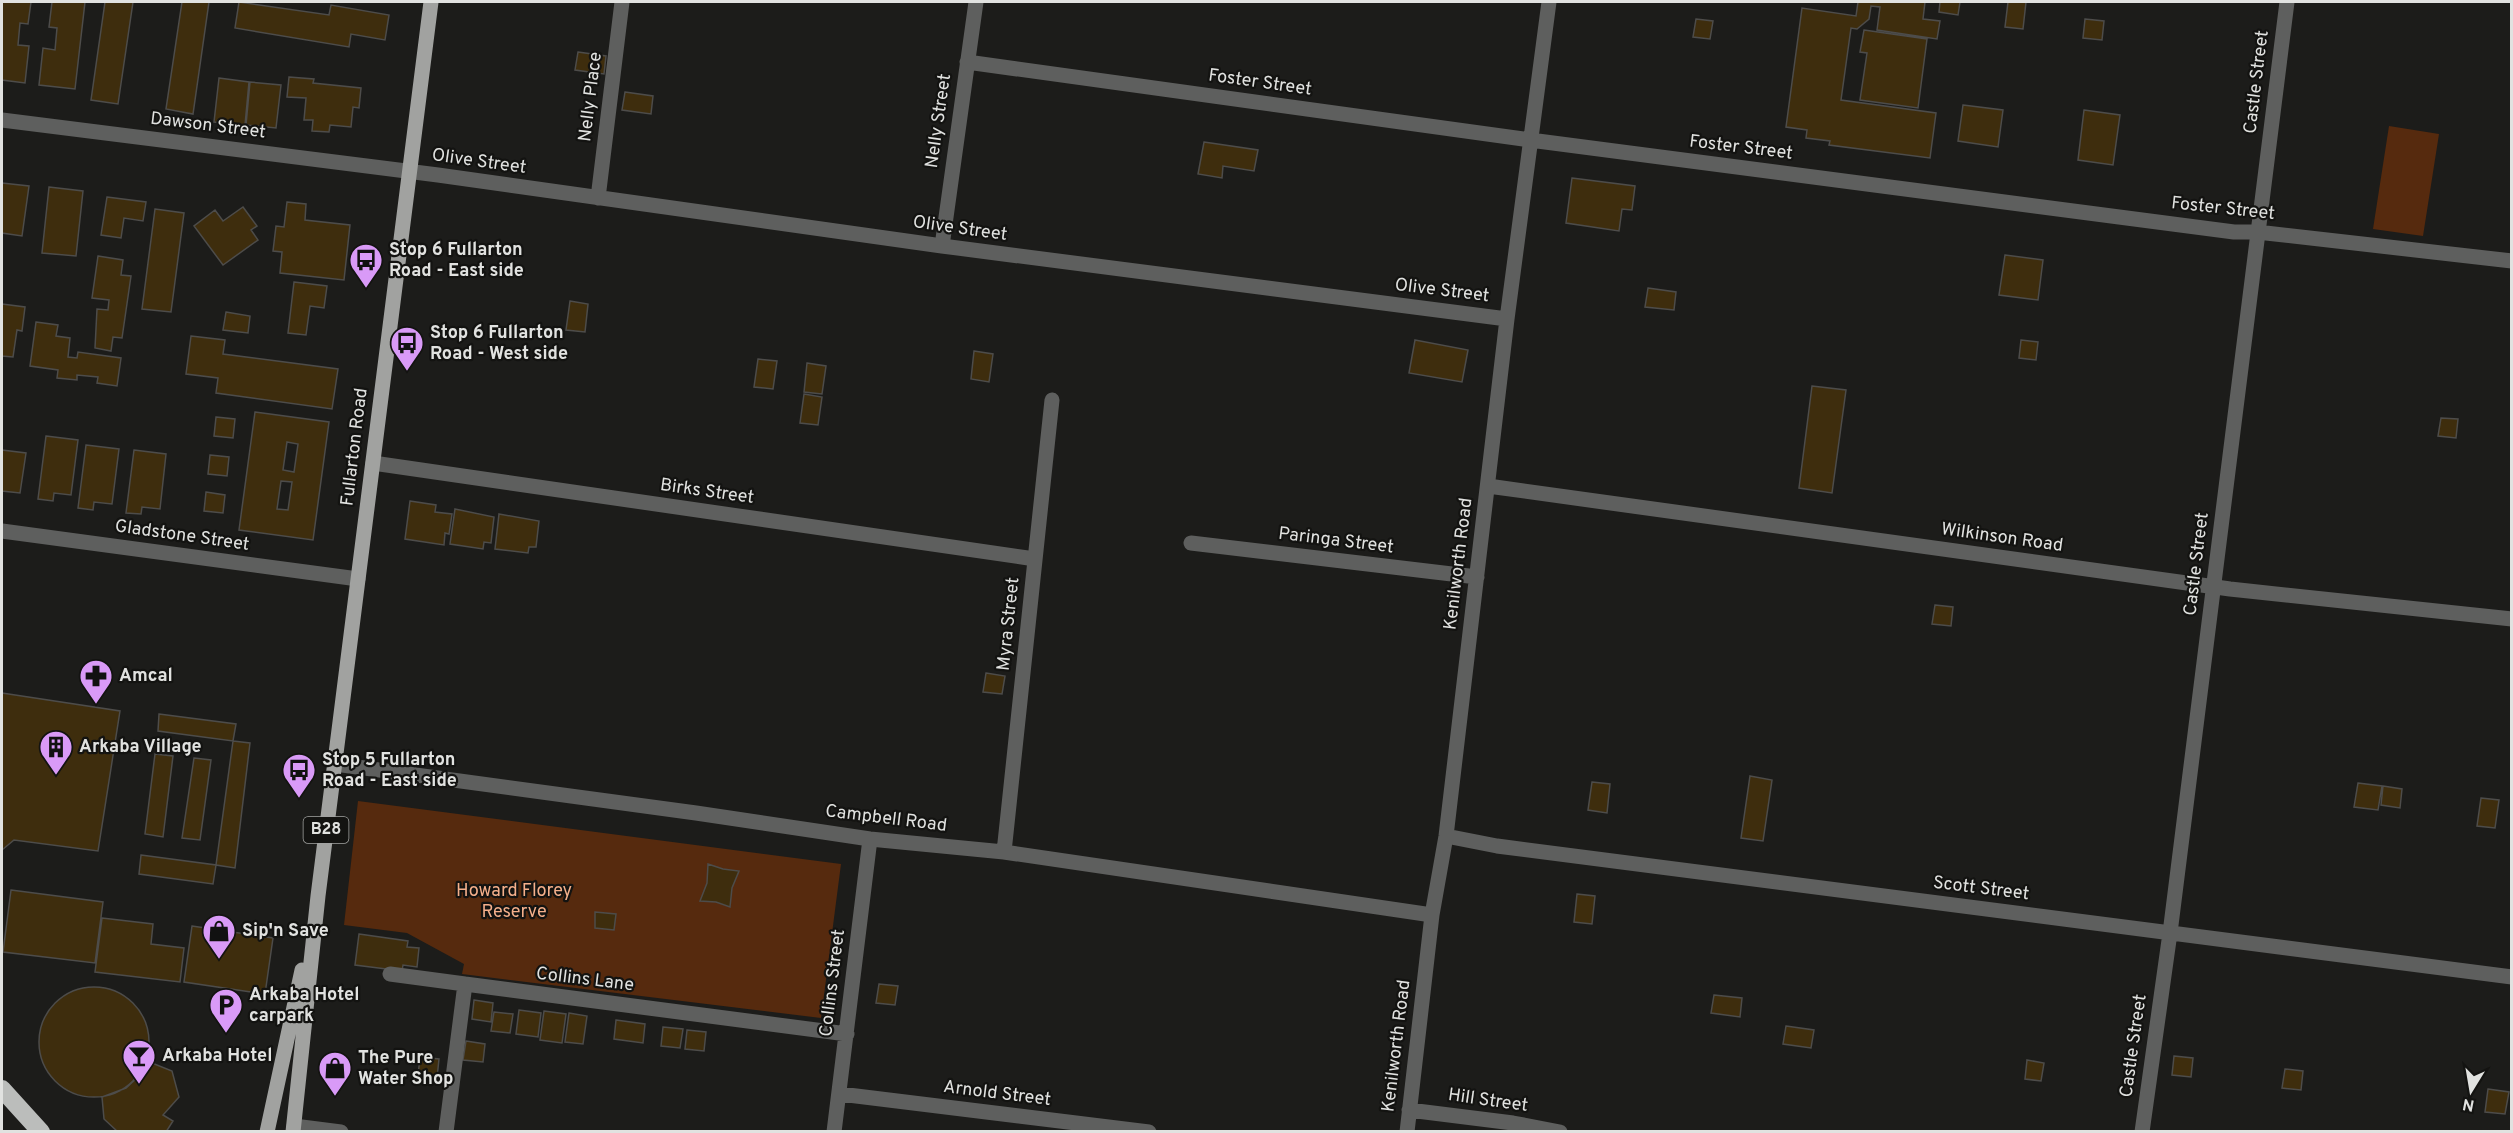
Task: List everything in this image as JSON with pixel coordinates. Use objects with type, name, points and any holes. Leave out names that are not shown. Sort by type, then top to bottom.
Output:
[{"type":"highway","points":[[2,1089],[41,1131]]},
{"type":"main road","name":"Fullarton Road","points":[[294,1129],[318,896],[431,2]]},
{"type":"main road","name":"Fullarton Road","points":[[267,1131],[318,896]]},
{"type":"street","name":"Nelly Place","points":[[598,198],[622,2]]},
{"type":"street","name":"Nelly Street","points":[[942,246],[976,2]]},
{"type":"street","name":"Kenilworth Road","points":[[1407,1131],[1432,915],[1446,836],[1507,319],[1549,2]]},
{"type":"street","name":"Castle Street","points":[[2142,1131],[2170,933],[2257,232],[2288,2]]},
{"type":"street","name":"Foster Street","points":[[967,62],[1530,140],[2234,232],[2257,232],[2511,261]]},
{"type":"street","name":"Dawson Street","points":[[2,120],[410,172]]},
{"type":"street","name":"Olive Street","points":[[410,172],[942,246],[1507,319]]},
{"type":"street","name":"Myra Street","points":[[1004,852],[1052,400]]},
{"type":"street","name":"Birks Street","points":[[373,463],[1035,559]]},
{"type":"street","name":"Wilkinson Road","points":[[1488,486],[2214,587],[2511,618]]},
{"type":"street","name":"Gladstone Street","points":[[2,531],[358,579]]},
{"type":"street","name":"Paringa Street","points":[[1191,543],[1477,577]]},
{"type":"street","name":"Campbell Road","points":[[335,764],[684,811],[870,839],[1004,852],[1432,915]]},
{"type":"street","name":"Scott Street","points":[[1446,836],[1497,846],[2511,977]]},
{"type":"street","name":"Collins Street","points":[[834,1131],[870,839]]},
{"type":"street","name":"Collins Lane","points":[[390,974],[847,1034]]},
{"type":"street","points":[[446,1131],[465,984]]},
{"type":"street","name":"Arnold Street","points":[[840,1094],[1149,1131]]},
{"type":"street","name":"Hill Street","points":[[1409,1110],[1560,1131]]},
{"type":"street","points":[[294,1129],[341,1131]]},
{"type":"green space","points":[[2389,126],[2439,134],[2423,236],[2373,229]]},
{"type":"green space","name":"Howard Florey Reserve","points":[[358,801],[841,864],[821,1018],[462,974],[464,964],[407,933],[344,925]]},
{"type":"building","points":[[2,2],[31,2],[28,24],[20,23],[18,45],[29,46],[25,83],[2,80]]},
{"type":"building","points":[[52,2],[85,2],[75,89],[39,85],[43,48],[55,50],[57,28],[49,27]]},
{"type":"building","points":[[105,2],[133,2],[118,104],[91,100]]},
{"type":"building","points":[[182,2],[209,2],[193,114],[166,109]]},
{"type":"building","points":[[239,2],[329,15],[331,5],[389,15],[385,40],[351,34],[349,47],[235,28]]},
{"type":"building","points":[[1858,2],[1925,2],[1923,19],[1940,21],[1937,39],[1877,30],[1880,7],[1871,6],[1869,19],[1857,29],[1851,28],[1841,100],[1936,113],[1930,158],[1829,145],[1830,141],[1806,138],[1807,130],[1786,127],[1802,8],[1856,16]]},
{"type":"building","points":[[1940,2],[1960,2],[1958,15],[1939,12]]},
{"type":"building","points":[[2008,2],[2026,2],[2023,29],[2005,27]]},
{"type":"building","points":[[1696,19],[1713,21],[1710,39],[1693,37]]},
{"type":"building","points":[[2085,19],[2104,21],[2102,40],[2083,38]]},
{"type":"building","points":[[1864,30],[1927,39],[1918,108],[1860,100],[1867,53],[1860,52]]},
{"type":"building","points":[[578,52],[606,56],[604,74],[575,70]]},
{"type":"building","points":[[289,77],[314,79],[313,83],[361,88],[359,108],[353,107],[351,127],[330,125],[329,132],[312,131],[313,120],[304,120],[306,98],[287,97]]},
{"type":"building","points":[[219,78],[249,82],[245,125],[214,122]]},
{"type":"building","points":[[250,82],[281,85],[276,128],[246,125]]},
{"type":"building","points":[[625,92],[653,96],[651,114],[622,110]]},
{"type":"building","points":[[1963,105],[2003,110],[1998,147],[1958,141]]},
{"type":"building","points":[[2084,110],[2120,115],[2113,165],[2078,160]]},
{"type":"building","points":[[1204,142],[1258,150],[1254,171],[1223,166],[1222,178],[1198,174]]},
{"type":"building","points":[[1572,178],[1635,186],[1632,210],[1622,209],[1619,231],[1566,223]]},
{"type":"building","points":[[2,183],[29,186],[22,236],[2,233]]},
{"type":"building","points":[[49,187],[83,191],[76,256],[42,253]]},
{"type":"building","points":[[107,197],[146,202],[143,221],[124,218],[121,238],[101,235]]},
{"type":"building","points":[[287,202],[306,204],[305,220],[350,225],[344,280],[280,273],[282,252],[273,251],[276,226],[284,227]]},
{"type":"building","points":[[243,207],[257,226],[251,230],[258,240],[223,265],[194,226],[215,210],[223,221]]},
{"type":"building","points":[[155,209],[184,213],[171,312],[142,309]]},
{"type":"building","points":[[2005,255],[2043,260],[2038,300],[1999,295]]},
{"type":"building","points":[[98,256],[123,260],[121,275],[131,276],[122,338],[113,337],[111,351],[95,348],[97,309],[108,310],[109,300],[92,298]]},
{"type":"building","points":[[294,282],[327,286],[324,308],[310,306],[306,335],[288,333]]},
{"type":"building","points":[[1648,288],[1676,292],[1674,310],[1645,307]]},
{"type":"building","points":[[570,301],[588,304],[585,332],[566,330]]},
{"type":"building","points":[[2,304],[25,307],[22,331],[17,330],[13,357],[2,356]]},
{"type":"building","points":[[226,312],[250,316],[248,333],[223,330]]},
{"type":"building","points":[[36,322],[58,325],[56,336],[70,338],[68,357],[77,358],[78,352],[121,358],[117,386],[97,383],[98,377],[77,375],[77,380],[57,378],[58,370],[30,366]]},
{"type":"building","points":[[191,336],[225,340],[223,354],[338,369],[332,409],[216,393],[218,378],[186,374]]},
{"type":"building","points":[[1415,340],[1468,350],[1462,382],[1409,373]]},
{"type":"building","points":[[2021,340],[2038,342],[2036,360],[2019,358]]},
{"type":"building","points":[[974,351],[993,354],[989,382],[971,379]]},
{"type":"building","points":[[758,359],[777,361],[773,389],[754,387]]},
{"type":"building","points":[[807,363],[826,366],[822,394],[804,392]]},
{"type":"building","points":[[1812,386],[1846,390],[1832,493],[1799,488]]},
{"type":"building","points":[[804,394],[822,397],[818,425],[800,423]]},
{"type":"building","points":[[255,412],[329,422],[313,540],[239,530]],"holes":[[[287,442],[298,444],[294,472],[283,470]],[[281,481],[292,482],[288,510],[277,509]]]},
{"type":"building","points":[[216,417],[235,419],[233,438],[214,436]]},
{"type":"building","points":[[2441,418],[2458,419],[2456,438],[2438,436]]},
{"type":"building","points":[[46,436],[78,440],[71,495],[54,493],[53,501],[38,499]]},
{"type":"building","points":[[86,445],[119,449],[112,504],[94,502],[93,510],[78,508]]},
{"type":"building","points":[[2,450],[26,453],[20,493],[2,491]]},
{"type":"building","points":[[134,450],[166,454],[160,509],[142,507],[141,514],[126,513]]},
{"type":"building","points":[[210,455],[229,457],[227,476],[208,474]]},
{"type":"building","points":[[206,492],[225,495],[223,513],[204,511]]},
{"type":"building","points":[[410,501],[436,505],[435,512],[452,514],[449,534],[445,533],[444,545],[405,539]]},
{"type":"building","points":[[455,509],[494,517],[491,543],[484,542],[483,549],[450,544]]},
{"type":"building","points":[[499,514],[539,521],[536,547],[529,547],[528,553],[495,549]]},
{"type":"building","points":[[1935,605],[1953,607],[1951,626],[1932,624]]},
{"type":"building","points":[[986,673],[1005,676],[1002,694],[983,692]]},
{"type":"building","name":"Arkaba Village","points":[[2,693],[120,711],[98,851],[14,840],[2,850]]},
{"type":"building","points":[[159,714],[236,724],[233,741],[158,731]]},
{"type":"building","points":[[233,741],[250,743],[235,868],[216,865]]},
{"type":"building","points":[[155,754],[173,756],[163,837],[145,834]]},
{"type":"building","points":[[194,758],[211,760],[200,840],[182,838]]},
{"type":"building","points":[[1750,776],[1772,780],[1763,841],[1741,838]]},
{"type":"building","points":[[1592,782],[1610,784],[1607,813],[1588,810]]},
{"type":"building","points":[[2358,783],[2382,786],[2378,810],[2354,807]]},
{"type":"building","points":[[2383,786],[2402,789],[2400,808],[2381,805]]},
{"type":"building","points":[[2481,798],[2499,800],[2495,828],[2477,826]]},
{"type":"building","points":[[141,855],[216,865],[213,884],[139,874]]},
{"type":"building","points":[[708,864],[739,871],[732,888],[730,907],[716,902],[700,901],[707,883]]},
{"type":"building","points":[[11,890],[103,902],[95,963],[3,952]]},
{"type":"building","points":[[1577,894],[1595,896],[1592,924],[1574,922]]},
{"type":"building","points":[[595,912],[616,914],[614,930],[595,928]]},
{"type":"building","points":[[102,918],[153,924],[151,944],[184,948],[180,982],[95,972]]},
{"type":"building","points":[[192,926],[273,938],[265,994],[184,982]]},
{"type":"building","points":[[359,934],[408,941],[407,947],[419,948],[417,967],[403,965],[402,971],[355,965]]},
{"type":"building","points":[[879,984],[898,986],[895,1005],[876,1003]]},
{"type":"building","points":[[94,987],[115,991],[133,1003],[145,1021],[149,1042],[145,1063],[133,1081],[115,1093],[94,1097],[73,1093],[55,1081],[43,1063],[39,1042],[43,1021],[55,1003],[73,991]]},
{"type":"building","points":[[1714,995],[1742,998],[1740,1017],[1711,1013]]},
{"type":"building","points":[[474,1000],[493,1003],[491,1022],[472,1019]]},
{"type":"building","points":[[519,1010],[541,1013],[538,1037],[516,1034]]},
{"type":"building","points":[[544,1011],[566,1014],[562,1043],[540,1040]]},
{"type":"building","points":[[494,1012],[513,1014],[510,1033],[491,1031]]},
{"type":"building","points":[[569,1013],[587,1016],[583,1044],[565,1042]]},
{"type":"building","points":[[616,1020],[645,1024],[643,1043],[614,1039]]},
{"type":"building","points":[[1786,1026],[1814,1030],[1811,1048],[1783,1044]]},
{"type":"building","points":[[663,1027],[683,1029],[680,1048],[661,1046]]},
{"type":"building","points":[[687,1030],[706,1032],[704,1051],[685,1049]]},
{"type":"building","points":[[466,1041],[485,1044],[483,1062],[463,1060]]},
{"type":"building","points":[[2174,1056],[2193,1058],[2191,1077],[2172,1075]]},
{"type":"building","points":[[420,1057],[439,1059],[437,1078],[418,1076]]},
{"type":"building","points":[[2027,1060],[2044,1063],[2041,1081],[2025,1079]]},
{"type":"building","points":[[147,1061],[172,1071],[179,1097],[163,1115],[173,1121],[166,1132],[118,1132],[104,1119],[102,1097],[126,1088],[140,1075]]},
{"type":"building","points":[[2285,1069],[2303,1071],[2301,1090],[2282,1088]]},
{"type":"building","points":[[2488,1089],[2509,1092],[2505,1114],[2485,1112]]},
{"type":"place","name":"Stop 6 Fullarton Road - East side","points":[[366,289]]},
{"type":"place","name":"Stop 6 Fullarton Road - West side","points":[[407,372]]},
{"type":"place","name":"Amcal","points":[[96,705]]},
{"type":"place","name":"Arkaba Village","points":[[56,776]]},
{"type":"place","name":"Stop 5 Fullarton Road - East side","points":[[299,799]]},
{"type":"place","name":"Sip'n Save","points":[[219,960]]},
{"type":"place","name":"Arkaba Hotel carpark","points":[[226,1034]]},
{"type":"place","name":"Arkaba Hotel","points":[[139,1085]]},
{"type":"place","name":"The Pure Water Shop","points":[[335,1097]]}]
